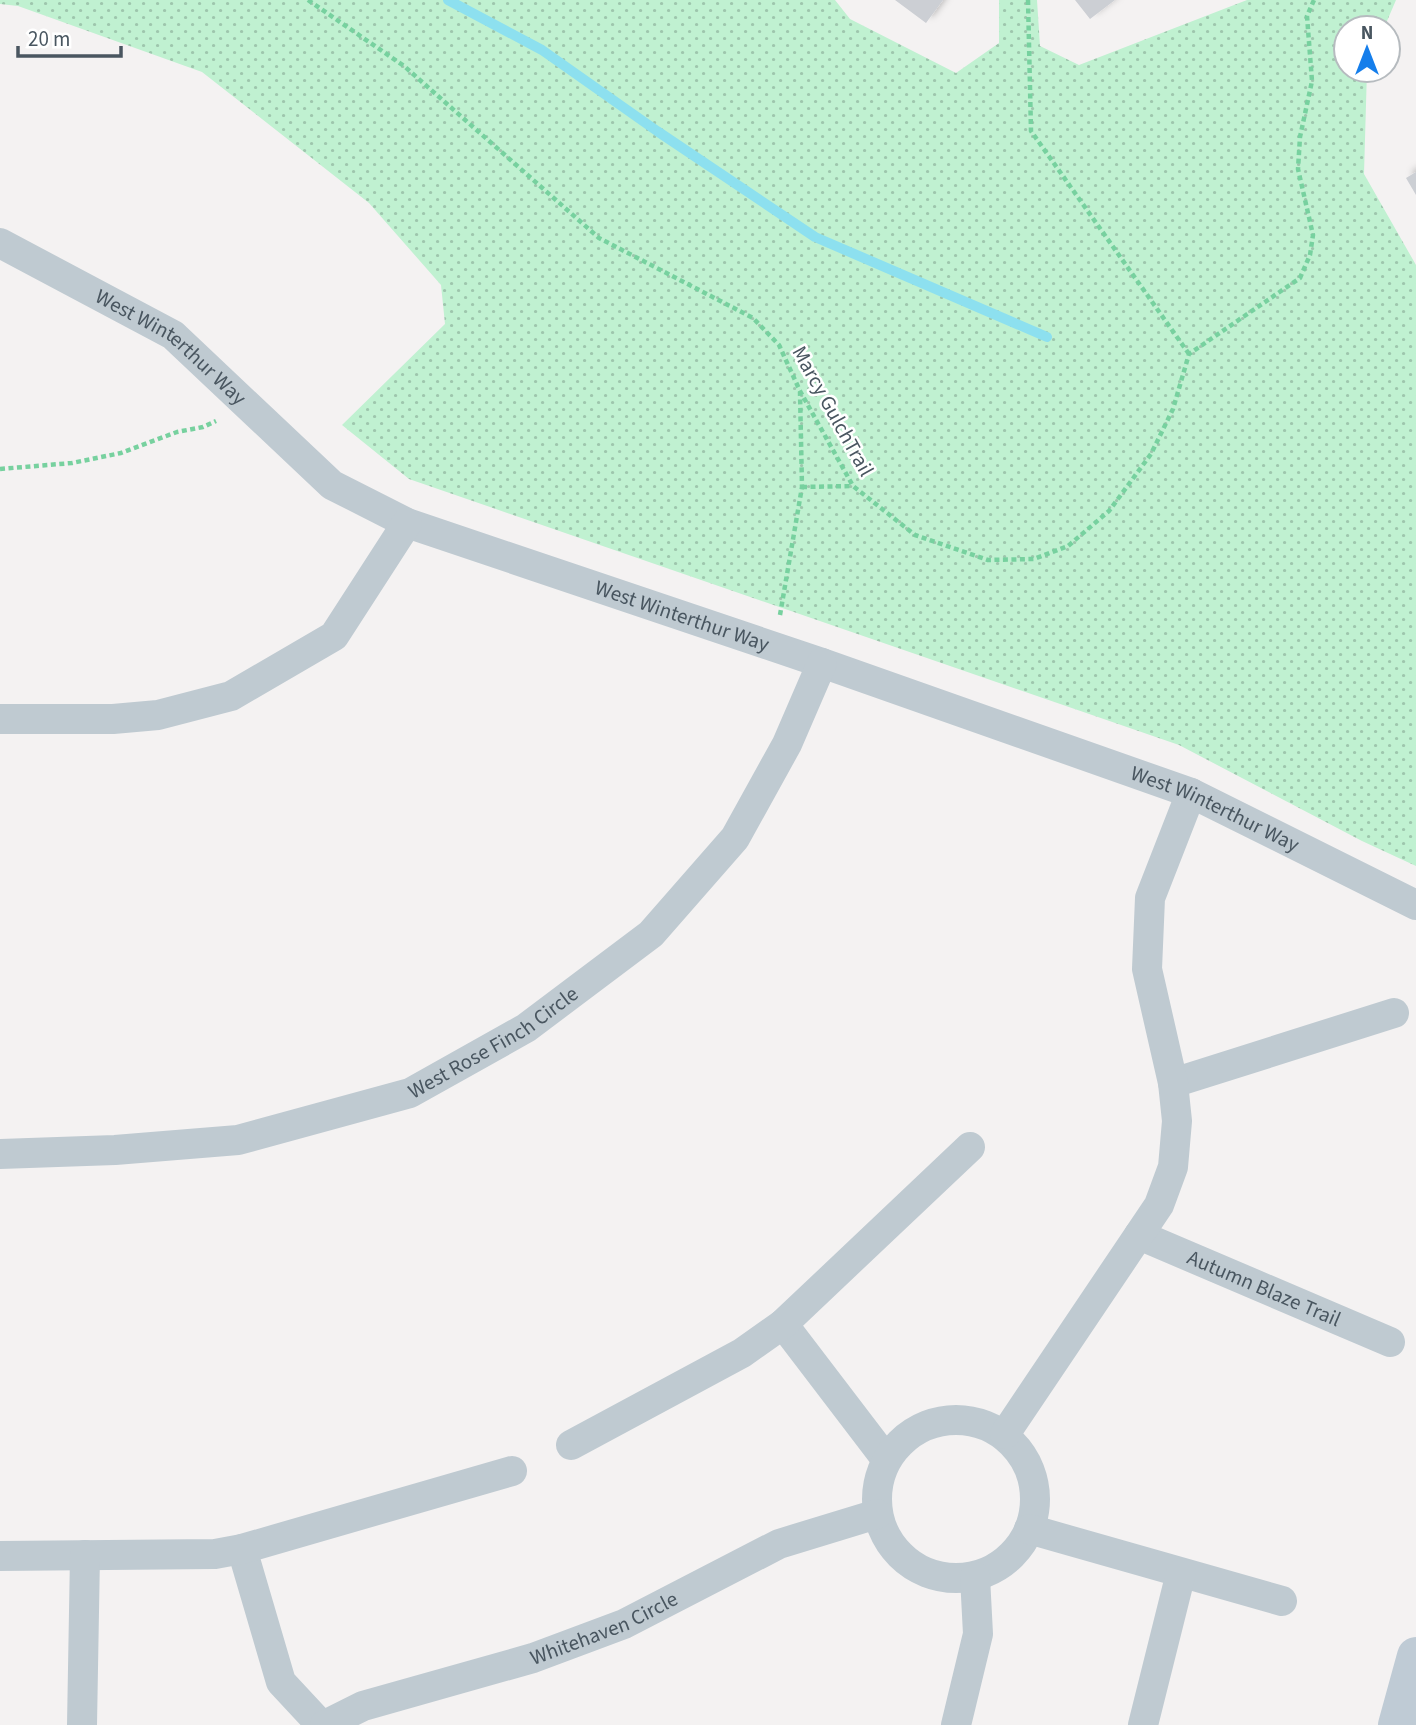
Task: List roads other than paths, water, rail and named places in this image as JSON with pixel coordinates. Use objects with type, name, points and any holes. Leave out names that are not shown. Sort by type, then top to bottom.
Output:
[{"type":"main road","points":[[1398,1725],[1416,1656]]},
{"type":"street","name":"West Winterthur Way","points":[[0,243],[173,335],[332,485],[407,523],[822,663],[1191,793],[1416,905]]},
{"type":"street","points":[[0,719],[113,719],[158,715],[231,696],[334,636],[407,523]]},
{"type":"street","name":"West Rose Finch Circle","points":[[0,1154],[115,1150],[238,1140],[410,1093],[526,1028],[651,934],[735,838],[787,744],[822,663]]},
{"type":"street","points":[[1005,1434],[1159,1205],[1173,1167],[1177,1121],[1173,1083],[1147,969],[1150,898],[1191,793]]},
{"type":"street","points":[[1173,1083],[1394,1013]]},
{"type":"street","points":[[571,1445],[743,1353],[783,1324],[970,1147]]},
{"type":"street","name":"Autumn Blaze Trail","points":[[1139,1235],[1390,1342]]},
{"type":"street","points":[[783,1324],[886,1459]]},
{"type":"street","points":[[953,1418],[982,1422],[1005,1434],[1028,1461],[1037,1502],[1025,1541],[994,1570],[975,1577],[943,1578],[913,1567],[886,1537],[877,1514],[875,1498],[886,1459],[914,1430],[953,1418]]},
{"type":"street","points":[[0,1556],[215,1554],[242,1549],[512,1471]]},
{"type":"street","name":"Whitehaven Circle","points":[[242,1549],[281,1682],[323,1725],[363,1706],[533,1658],[624,1624],[779,1544],[877,1514]]},
{"type":"street","points":[[1029,1529],[1282,1601]]},
{"type":"street","points":[[82,1725],[85,1555]]},
{"type":"street","points":[[1143,1725],[1181,1573]]},
{"type":"street","points":[[956,1725],[978,1634],[975,1577]]},
{"type":"waterway","points":[[448,0],[542,50],[815,237],[1047,337]]}]
